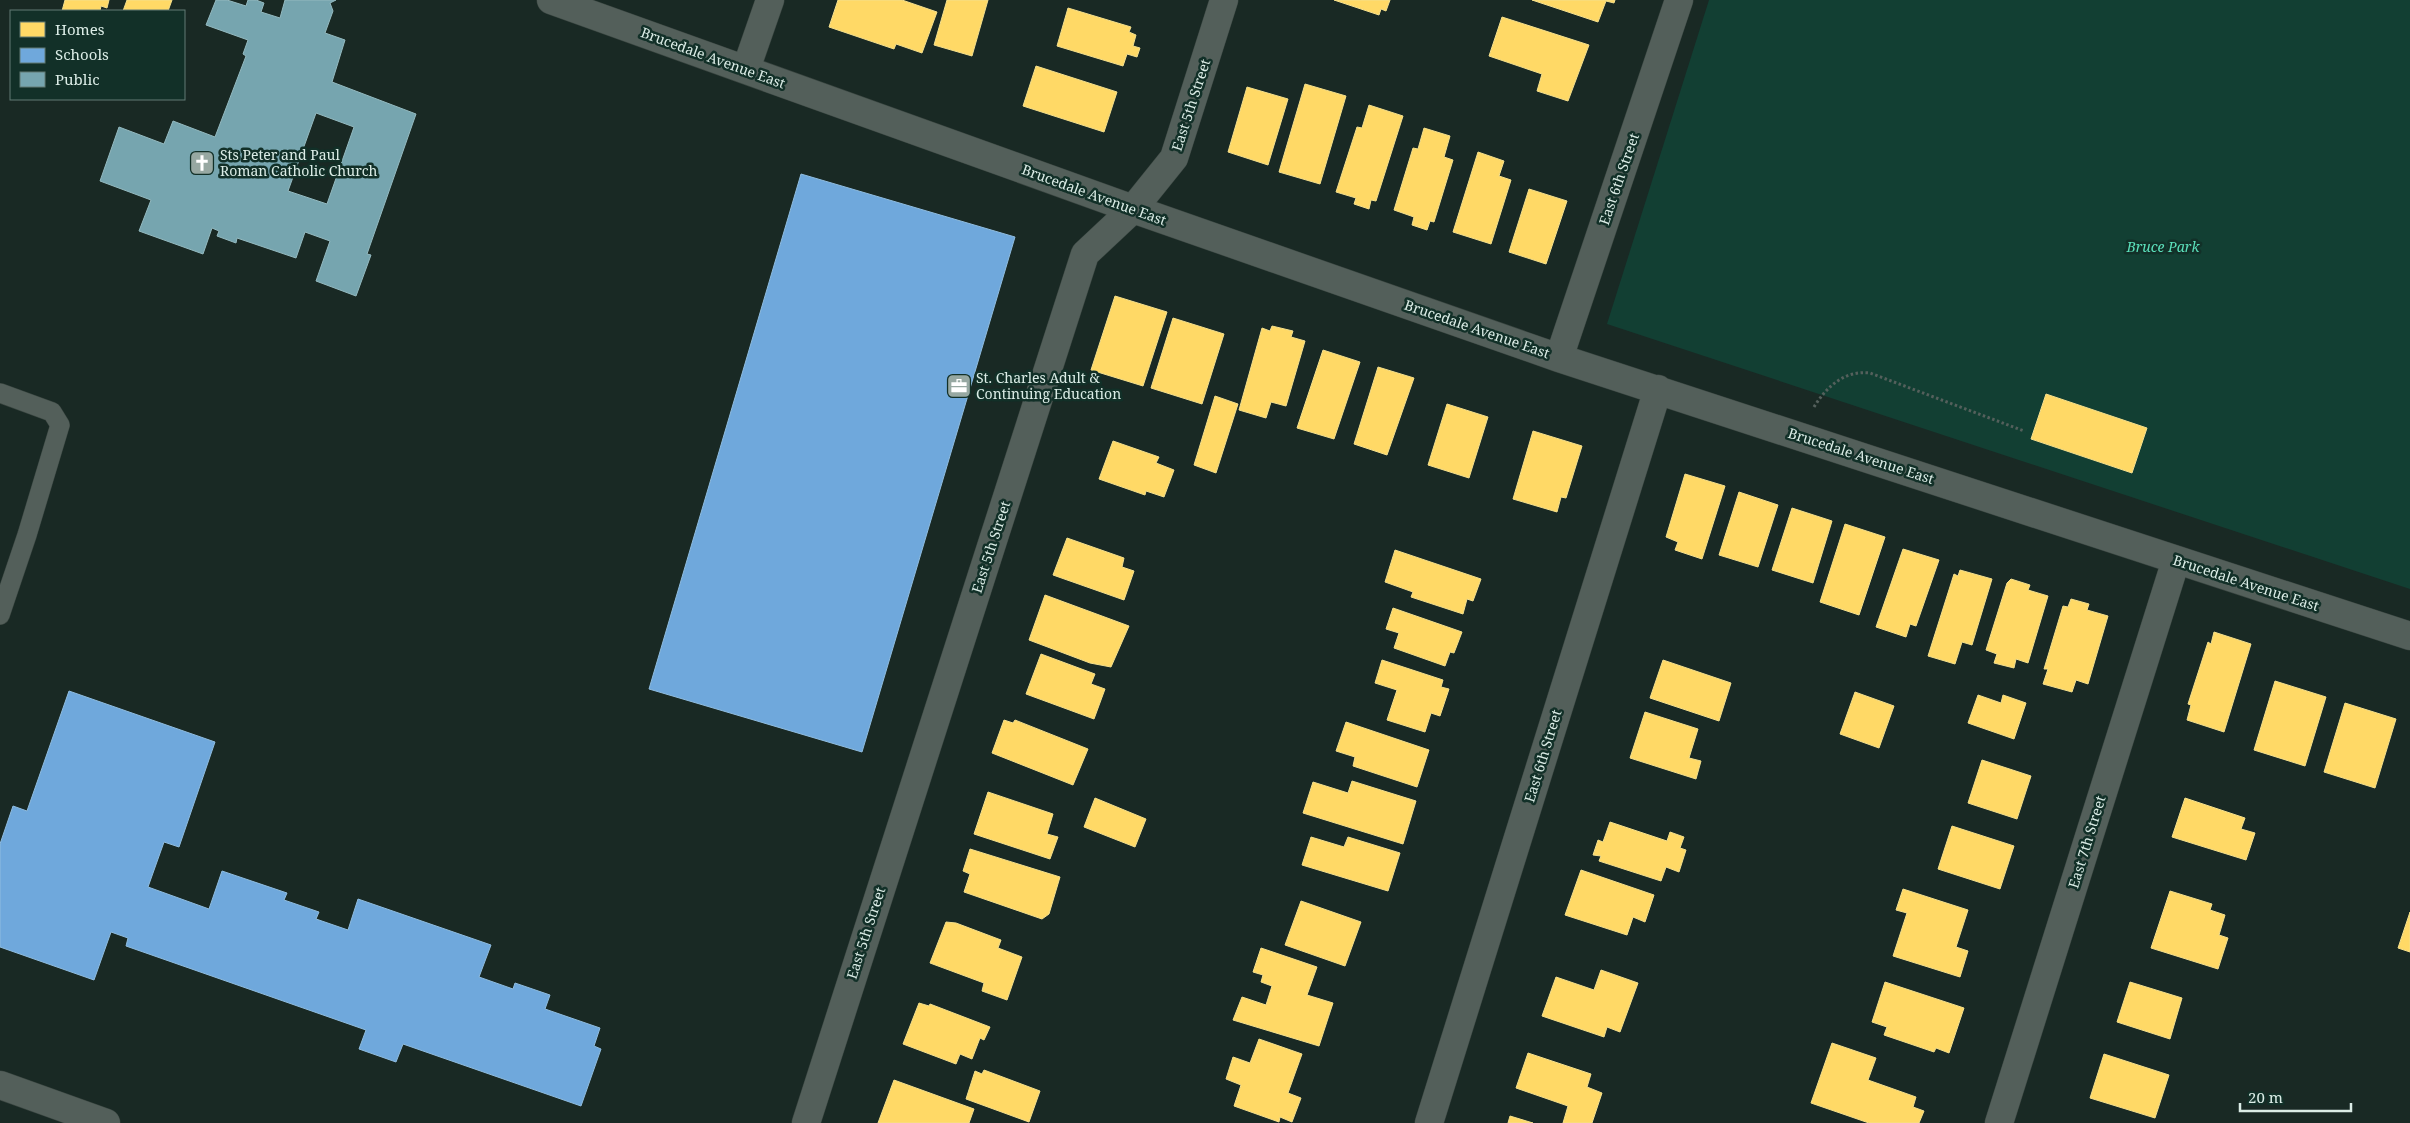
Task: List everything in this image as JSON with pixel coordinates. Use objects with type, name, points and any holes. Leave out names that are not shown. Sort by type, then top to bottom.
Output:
[{"type":"street","name":"Brucedale Avenue East","points":[[551,0],[1133,209],[1559,358],[2410,636]]},
{"type":"street","points":[[746,69],[770,0]]},
{"type":"street","name":"East 5th Street","points":[[806,1123],[1085,254],[1133,209],[1174,158],[1224,0]]},
{"type":"street","name":"East 6th Street","points":[[1559,358],[1679,0]]},
{"type":"street","name":"East 6th Street","points":[[1428,1123],[1658,389]]},
{"type":"street","name":"East 7th Street","points":[[1999,1123],[2176,560]]},
{"type":"street","points":[[0,1085],[106,1123]]},
{"type":"lane","points":[[0,393],[52,412],[60,425],[27,535],[0,615]]},
{"type":"path","points":[[1796,435],[1817,402],[1841,378],[1860,372],[1870,373],[2024,431]]},
{"type":"green space","name":"Bruce Park","points":[[1709,0],[2410,0],[2410,589],[1607,324]]},
{"type":"building: Homes","points":[[65,0],[109,0],[107,8],[101,6],[100,10],[62,10]]},
{"type":"building: Homes","points":[[127,0],[172,0],[168,10],[123,10]]},
{"type":"building: Homes","points":[[838,0],[902,0],[937,12],[922,53],[896,44],[894,49],[829,27]]},
{"type":"building: Homes","points":[[947,0],[988,0],[972,56],[934,45]]},
{"type":"building: Homes","points":[[1334,0],[1390,0],[1386,11],[1381,9],[1379,15]]},
{"type":"building: Homes","points":[[1532,0],[1615,0],[1614,3],[1606,1],[1598,22]]},
{"type":"building: Homes","points":[[1068,8],[1131,27],[1129,32],[1136,35],[1133,46],[1140,48],[1137,57],[1127,54],[1123,66],[1057,46]]},
{"type":"building: Homes","points":[[1502,17],[1589,45],[1568,101],[1537,91],[1542,74],[1489,56]]},
{"type":"building: Homes","points":[[1036,66],[1117,92],[1104,132],[1023,106]]},
{"type":"building: Homes","points":[[1305,84],[1346,96],[1320,184],[1279,172]]},
{"type":"building: Homes","points":[[1247,87],[1288,99],[1268,165],[1228,152]]},
{"type":"building: Homes","points":[[1369,105],[1403,116],[1376,201],[1371,200],[1369,209],[1354,204],[1356,198],[1336,192],[1357,127],[1362,128]]},
{"type":"building: Homes","points":[[1424,128],[1450,136],[1444,157],[1453,160],[1434,222],[1430,221],[1427,230],[1412,225],[1414,217],[1394,210],[1413,148],[1418,149]]},
{"type":"building: Homes","points":[[1478,152],[1504,161],[1499,176],[1511,180],[1491,244],[1453,232]]},
{"type":"building: Homes","points":[[1529,189],[1567,201],[1546,264],[1509,252]]},
{"type":"building: Homes","points":[[1115,296],[1167,312],[1143,386],[1091,370]]},
{"type":"building: Homes","points":[[1173,318],[1224,334],[1202,404],[1151,388]]},
{"type":"building: Homes","points":[[1272,326],[1293,331],[1291,337],[1305,341],[1286,406],[1271,402],[1266,418],[1239,410],[1262,328],[1270,331]]},
{"type":"building: Homes","points":[[1323,350],[1360,362],[1334,439],[1297,428]]},
{"type":"building: Homes","points":[[1378,367],[1414,378],[1387,455],[1354,444]]},
{"type":"building: Homes","points":[[2046,394],[2147,428],[2132,473],[2031,439]]},
{"type":"building: Homes","points":[[1215,396],[1238,404],[1216,473],[1194,465]]},
{"type":"building: Homes","points":[[1447,404],[1488,417],[1469,478],[1428,465]]},
{"type":"building: Homes","points":[[1533,431],[1582,446],[1566,498],[1561,497],[1557,512],[1513,499]]},
{"type":"building: Homes","points":[[1113,441],[1159,457],[1156,463],[1174,470],[1164,497],[1146,491],[1145,495],[1099,479]]},
{"type":"building: Homes","points":[[1685,474],[1725,486],[1702,559],[1675,550],[1678,542],[1666,537]]},
{"type":"building: Homes","points":[[1739,492],[1778,505],[1758,567],[1719,555]]},
{"type":"building: Homes","points":[[1792,508],[1832,521],[1813,583],[1772,570]]},
{"type":"building: Homes","points":[[1845,524],[1885,537],[1859,615],[1820,602]]},
{"type":"building: Homes","points":[[1067,538],[1124,558],[1122,567],[1134,571],[1124,600],[1053,575]]},
{"type":"building: Homes","points":[[1903,549],[1939,560],[1916,626],[1910,624],[1906,637],[1876,627]]},
{"type":"building: Homes","points":[[1395,550],[1481,579],[1473,601],[1467,599],[1463,614],[1411,597],[1413,592],[1385,582]]},
{"type":"building: Homes","points":[[1960,570],[1992,579],[1972,645],[1962,642],[1955,664],[1928,656],[1954,574],[1958,576]]},
{"type":"building: Homes","points":[[2011,579],[2030,585],[2028,590],[2048,596],[2028,663],[2016,659],[2014,668],[1994,663],[1997,654],[1986,650],[2007,583]]},
{"type":"building: Homes","points":[[1045,595],[1129,626],[1111,667],[1090,663],[1029,640]]},
{"type":"building: Homes","points":[[2071,599],[2089,604],[2087,610],[2108,616],[2088,684],[2076,680],[2072,692],[2043,684],[2048,669],[2044,669],[2063,606],[2068,607]]},
{"type":"building: Homes","points":[[1393,608],[1462,632],[1454,653],[1450,652],[1445,666],[1394,648],[1399,633],[1386,629]]},
{"type":"building: Homes","points":[[2214,632],[2251,644],[2224,732],[2187,720],[2191,705],[2188,704],[2208,642],[2211,644]]},
{"type":"building: Homes","points":[[1041,654],[1095,674],[1091,684],[1105,689],[1094,719],[1026,694]]},
{"type":"building: Homes","points":[[1382,660],[1443,680],[1441,687],[1449,689],[1440,716],[1431,713],[1425,732],[1387,720],[1397,690],[1375,683]]},
{"type":"building: Homes","points":[[1663,660],[1731,683],[1719,721],[1650,698]]},
{"type":"building: Homes","points":[[2275,681],[2326,697],[2305,766],[2254,750]]},
{"type":"building: Homes","points":[[1855,692],[1894,706],[1879,748],[1840,734]]},
{"type":"building: Homes","points":[[1978,695],[2001,703],[2003,695],[2026,703],[2014,739],[1968,723]]},
{"type":"building: Homes","points":[[2345,703],[2396,719],[2375,788],[2324,772]]},
{"type":"building: Homes","points":[[1645,712],[1698,729],[1689,758],[1701,761],[1696,779],[1630,758]]},
{"type":"building: Homes","points":[[1004,720],[1013,723],[1015,720],[1088,749],[1073,785],[992,753]]},
{"type":"building: Homes","points":[[1346,722],[1429,750],[1417,787],[1353,766],[1355,757],[1336,751]]},
{"type":"building: Homes","points":[[1982,760],[2031,776],[2017,819],[1968,803]]},
{"type":"building: Homes","points":[[1352,781],[1416,801],[1403,844],[1303,813],[1313,782],[1348,793]]},
{"type":"building: Homes","points":[[988,792],[1053,814],[1047,834],[1058,837],[1050,859],[974,834]]},
{"type":"building: Homes","points":[[1095,798],[1146,819],[1135,847],[1084,827]]},
{"type":"building: Homes","points":[[2185,798],[2245,818],[2241,829],[2255,833],[2246,860],[2172,837]]},
{"type":"building: Homes","points":[[1610,822],[1667,841],[1670,832],[1684,837],[1680,848],[1686,850],[1679,872],[1666,867],[1661,881],[1599,861],[1601,856],[1593,855],[1598,840],[1603,842]]},
{"type":"building: Homes","points":[[1952,826],[2014,846],[2000,889],[1938,869]]},
{"type":"building: Homes","points":[[1311,837],[1344,847],[1348,837],[1400,853],[1388,891],[1302,865]]},
{"type":"building: Homes","points":[[970,849],[1060,877],[1049,914],[1042,919],[964,892],[970,874],[963,871]]},
{"type":"building: Homes","points":[[1581,870],[1654,895],[1645,922],[1633,917],[1627,935],[1565,915]]},
{"type":"building: Homes","points":[[1903,889],[1968,910],[1956,947],[1968,951],[1960,977],[1893,956],[1907,913],[1896,910]]},
{"type":"building: Homes","points":[[2170,891],[2212,904],[2210,910],[2225,915],[2219,935],[2228,938],[2218,969],[2151,948]]},
{"type":"building: Homes","points":[[1301,901],[1361,922],[1345,966],[1285,945]]},
{"type":"building: Homes","points":[[2410,912],[2410,952],[2398,948]]},
{"type":"building: Homes","points":[[946,922],[956,923],[1001,940],[998,948],[1022,957],[1007,1000],[982,991],[984,983],[930,963]]},
{"type":"building: Homes","points":[[1261,948],[1317,967],[1307,995],[1333,1003],[1319,1046],[1233,1020],[1242,997],[1266,1005],[1272,986],[1261,982],[1263,975],[1253,972]]},
{"type":"building: Homes","points":[[1601,970],[1638,983],[1620,1032],[1607,1027],[1604,1037],[1542,1016],[1556,977],[1594,990]]},
{"type":"building: Homes","points":[[1885,982],[1964,1008],[1949,1053],[1936,1048],[1934,1052],[1884,1035],[1887,1027],[1872,1022]]},
{"type":"building: Homes","points":[[2130,982],[2182,998],[2170,1039],[2117,1022]]},
{"type":"building: Homes","points":[[919,1003],[929,1006],[930,1004],[990,1027],[984,1040],[980,1038],[972,1059],[960,1054],[956,1064],[903,1044]]},
{"type":"building: Homes","points":[[1259,1039],[1302,1054],[1288,1093],[1301,1098],[1292,1122],[1280,1117],[1279,1122],[1234,1106],[1241,1085],[1226,1079],[1233,1057],[1250,1063]]},
{"type":"building: Homes","points":[[1832,1043],[1876,1058],[1868,1080],[1916,1097],[1913,1107],[1924,1111],[1919,1123],[1869,1123],[1811,1103]]},
{"type":"building: Homes","points":[[1528,1053],[1591,1074],[1587,1087],[1602,1093],[1592,1123],[1563,1123],[1568,1106],[1516,1088]]},
{"type":"building: Homes","points":[[2104,1054],[2169,1075],[2155,1118],[2090,1098]]},
{"type":"building: Homes","points":[[984,1070],[1040,1091],[1029,1122],[966,1099],[975,1071],[982,1074]]},
{"type":"building: Homes","points":[[894,1080],[974,1109],[969,1123],[878,1123]]},
{"type":"building: Homes","points":[[1510,1116],[1533,1123],[1508,1123]]},
{"type":"building: Schools","points":[[801,174],[1015,237],[862,752],[649,689]]},
{"type":"building: Schools","points":[[69,691],[215,742],[179,847],[164,842],[148,887],[209,909],[222,871],[287,893],[284,900],[319,912],[316,919],[348,930],[358,899],[491,945],[479,977],[513,989],[515,983],[550,995],[545,1009],[600,1028],[594,1046],[601,1049],[581,1106],[403,1044],[396,1062],[359,1049],[366,1030],[126,946],[128,938],[111,932],[94,980],[0,947],[0,844],[13,806],[27,811]]},
{"type":"building: Public","name":"Sts Peter and Paul Roman Catholic Church","points":[[216,0],[227,0],[246,6],[248,0],[256,0],[264,3],[261,12],[280,18],[285,0],[336,0],[330,3],[333,11],[325,33],[345,40],[332,82],[416,114],[367,254],[371,255],[356,296],[316,281],[330,241],[305,232],[296,258],[237,238],[236,243],[217,236],[219,231],[212,228],[203,254],[139,231],[151,200],[100,181],[119,127],[164,144],[173,121],[215,137],[246,56],[243,54],[248,40],[206,25]],"holes":[[[316,113],[354,127],[327,204],[288,191]]]},
{"type":"place","name":"Sts Peter and Paul Roman Catholic Church","points":[[202,163]]},
{"type":"place","name":"St. Charles Adult & Continuing Education","points":[[959,386]]}]
